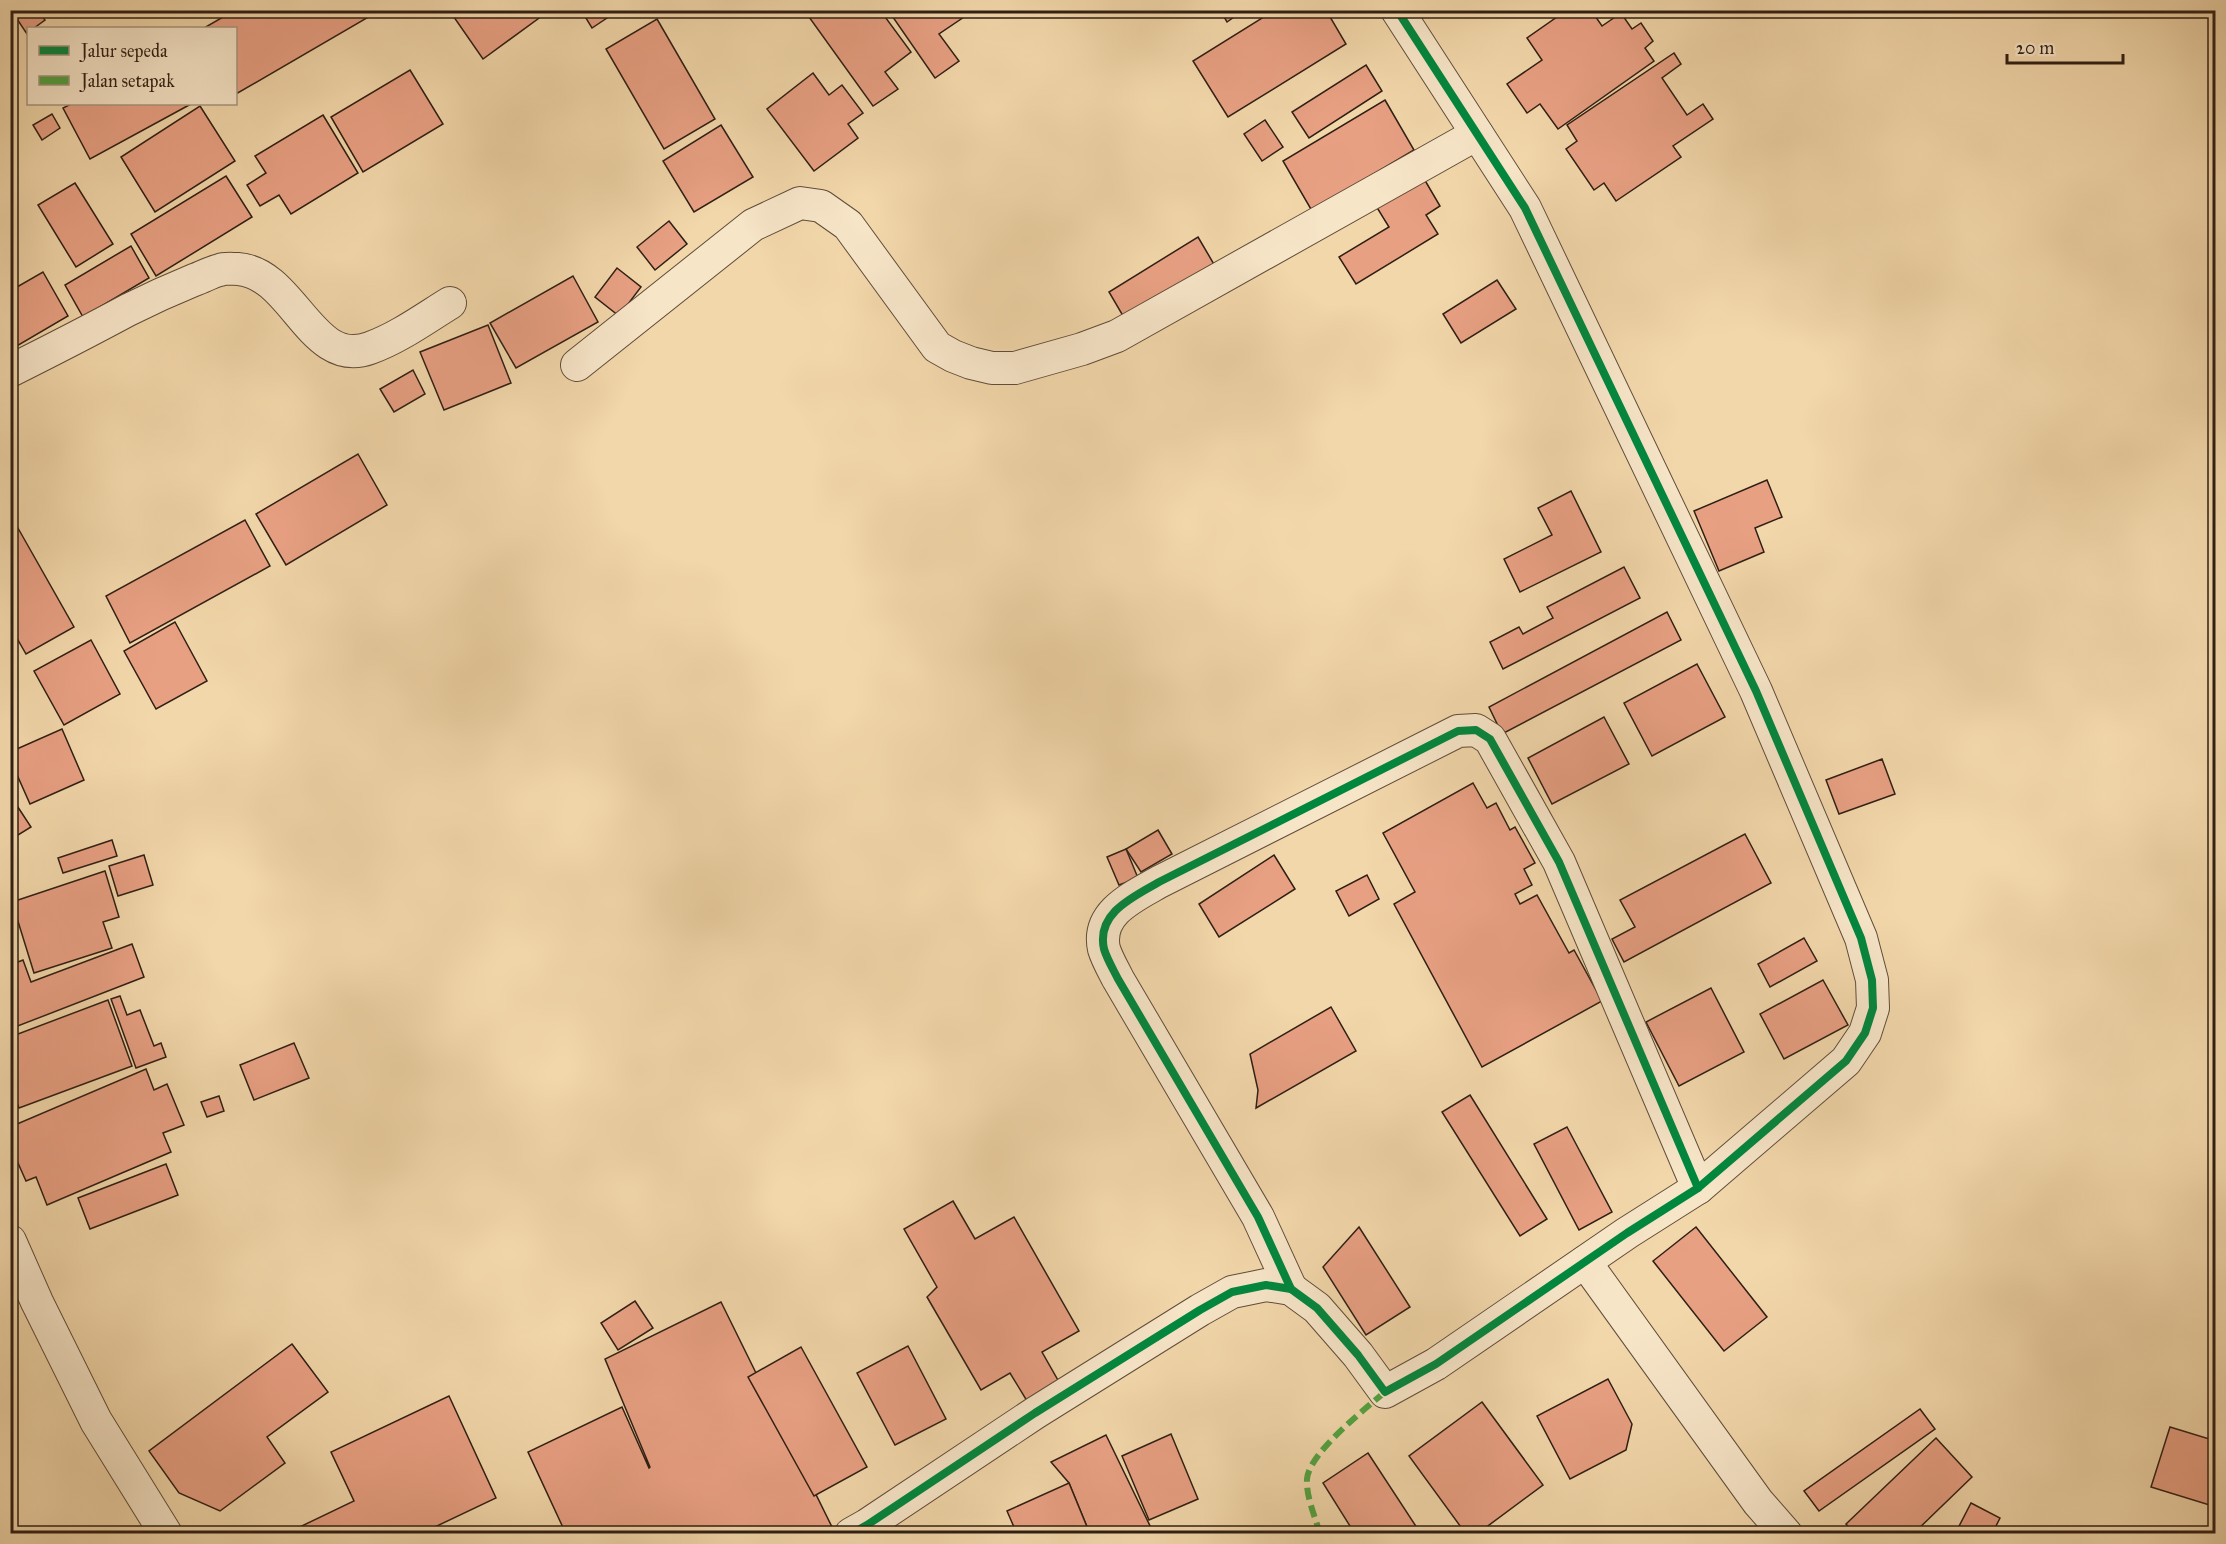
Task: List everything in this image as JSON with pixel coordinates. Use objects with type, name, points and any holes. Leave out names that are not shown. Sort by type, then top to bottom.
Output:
[{"type":"street","points":[[851,1533],[867,1525],[1035,1413],[1232,1292],[1266,1285],[1291,1289],[1317,1308],[1358,1355],[1385,1392],[1436,1364],[1698,1188],[1846,1061],[1865,1033],[1873,1008],[1872,980],[1861,938],[1755,691],[1525,207],[1396,10]]},
{"type":"street","points":[[577,365],[753,225],[800,202],[821,206],[848,225],[937,347],[970,363],[992,368],[1015,368],[1082,350],[1117,336],[1477,134]]},
{"type":"street","points":[[10,371],[160,294],[221,269],[241,269],[261,276],[304,317],[315,334],[345,351],[369,349],[450,303]]},
{"type":"street","points":[[1291,1289],[1258,1217],[1118,979],[1104,950],[1102,931],[1112,912],[1159,882],[1458,731],[1476,730],[1491,739],[1559,862],[1698,1188]]},
{"type":"street","points":[[10,1241],[37,1302],[96,1421],[166,1533]]},
{"type":"street","points":[[1585,1262],[1758,1502],[1786,1533]]},
{"type":"building","points":[[11,10],[38,10],[45,20],[35,27],[27,27],[27,34]]},
{"type":"building","points":[[235,10],[370,10],[372,15],[237,93],[237,27],[206,27]]},
{"type":"building","points":[[449,10],[545,10],[546,13],[483,59]]},
{"type":"building","points":[[581,10],[619,10],[592,28]]},
{"type":"building","points":[[804,10],[880,10],[911,52],[885,72],[898,89],[873,106]]},
{"type":"building","points":[[888,10],[969,10],[970,13],[939,34],[959,61],[935,78]]},
{"type":"building","points":[[1220,10],[1244,10],[1227,22]]},
{"type":"building","points":[[1275,10],[1326,10],[1346,44],[1228,117],[1193,61]]},
{"type":"building","points":[[1567,10],[1591,10],[1602,26],[1621,13],[1632,29],[1641,23],[1653,41],[1645,48],[1654,61],[1558,129],[1540,104],[1527,113],[1507,84],[1542,60],[1527,38]]},
{"type":"building","points":[[657,19],[715,119],[664,149],[606,49]]},
{"type":"building","points":[[1674,53],[1681,64],[1662,78],[1687,115],[1703,104],[1713,119],[1673,146],[1681,157],[1616,201],[1604,183],[1594,190],[1566,149],[1577,141],[1567,125]]},
{"type":"building","points":[[1366,65],[1382,91],[1309,138],[1292,112]]},
{"type":"building","points":[[410,70],[443,124],[363,172],[331,117]]},
{"type":"building","points":[[813,73],[829,95],[842,85],[863,113],[848,124],[858,138],[814,171],[767,109]]},
{"type":"building","points":[[1385,100],[1414,150],[1312,211],[1283,161]]},
{"type":"building","points":[[69,105],[189,105],[90,159],[63,108]]},
{"type":"building","points":[[200,106],[235,161],[155,212],[121,157]]},
{"type":"building","points":[[52,114],[60,128],[42,140],[33,125]]},
{"type":"building","points":[[323,115],[358,173],[291,214],[279,195],[260,206],[247,185],[266,173],[255,156]]},
{"type":"building","points":[[1265,120],[1283,147],[1262,161],[1244,134]]},
{"type":"building","points":[[721,125],[753,177],[694,212],[663,161]]},
{"type":"building","points":[[226,176],[252,217],[156,276],[131,234]]},
{"type":"building","points":[[1423,177],[1440,206],[1426,215],[1438,234],[1356,284],[1339,257],[1389,227],[1376,206]]},
{"type":"building","points":[[75,183],[113,244],[76,267],[38,205]]},
{"type":"building","points":[[669,221],[687,244],[655,270],[637,247]]},
{"type":"building","points":[[1198,237],[1215,266],[1126,321],[1109,292]]},
{"type":"building","points":[[131,246],[149,278],[83,317],[65,285]]},
{"type":"building","points":[[617,268],[641,287],[619,316],[595,297]]},
{"type":"building","points":[[43,272],[68,316],[10,350],[10,291]]},
{"type":"building","points":[[573,276],[598,322],[516,368],[490,323]]},
{"type":"building","points":[[1497,280],[1516,309],[1461,343],[1443,314]]},
{"type":"building","points":[[488,325],[511,383],[444,410],[420,352]]},
{"type":"building","points":[[413,370],[425,394],[394,412],[380,389]]},
{"type":"building","points":[[358,454],[387,505],[286,565],[256,514]]},
{"type":"building","points":[[1767,480],[1782,517],[1755,528],[1764,552],[1719,571],[1694,511]]},
{"type":"building","points":[[1571,491],[1601,552],[1520,592],[1504,559],[1552,535],[1538,508]]},
{"type":"building","points":[[10,514],[74,627],[26,654],[10,626]]},
{"type":"building","points":[[245,520],[270,566],[130,643],[106,596]]},
{"type":"building","points":[[1624,567],[1640,598],[1503,669],[1490,642],[1519,627],[1523,634],[1553,618],[1547,607]]},
{"type":"building","points":[[1667,612],[1681,640],[1502,734],[1489,707]]},
{"type":"building","points":[[175,622],[207,681],[156,709],[124,651]]},
{"type":"building","points":[[91,640],[120,694],[64,725],[34,671]]},
{"type":"building","points":[[1697,664],[1725,717],[1652,756],[1624,703]]},
{"type":"building","points":[[1604,717],[1629,764],[1552,804],[1528,758]]},
{"type":"building","points":[[62,729],[84,780],[30,804],[10,759],[10,752]]},
{"type":"building","points":[[1882,759],[1895,794],[1839,814],[1826,780]]},
{"type":"building","points":[[1473,783],[1487,808],[1496,803],[1510,830],[1515,827],[1535,863],[1524,869],[1532,885],[1515,894],[1520,904],[1537,895],[1569,953],[1574,950],[1602,1001],[1482,1067],[1394,904],[1415,892],[1383,833]]},
{"type":"building","points":[[10,795],[31,827],[10,840]]},
{"type":"building","points":[[1158,830],[1172,854],[1141,872],[1126,849]]},
{"type":"building","points":[[1745,834],[1771,883],[1624,962],[1612,939],[1635,927],[1620,900]]},
{"type":"building","points":[[112,840],[117,856],[63,873],[58,858]]},
{"type":"building","points":[[1126,849],[1138,878],[1119,885],[1107,857]]},
{"type":"building","points":[[144,855],[153,885],[118,896],[109,866]]},
{"type":"building","points":[[1274,855],[1295,889],[1219,937],[1199,904]]},
{"type":"building","points":[[105,871],[119,917],[103,922],[112,948],[34,973],[12,902]]},
{"type":"building","points":[[1367,875],[1379,899],[1349,916],[1336,891]]},
{"type":"building","points":[[1804,938],[1817,961],[1770,987],[1758,964]]},
{"type":"building","points":[[132,944],[144,977],[10,1029],[10,965],[23,960],[31,982]]},
{"type":"building","points":[[1823,980],[1848,1025],[1784,1059],[1760,1014]]},
{"type":"building","points":[[1711,988],[1744,1052],[1679,1086],[1646,1022]]},
{"type":"building","points":[[120,996],[127,1015],[140,1010],[154,1046],[161,1043],[166,1057],[136,1068],[111,999]]},
{"type":"building","points":[[108,1000],[132,1066],[19,1108],[10,1084],[10,1037]]},
{"type":"building","points":[[1331,1007],[1356,1051],[1256,1108],[1258,1090],[1250,1054]]},
{"type":"building","points":[[294,1043],[309,1078],[254,1100],[240,1065]]},
{"type":"building","points":[[146,1069],[154,1090],[167,1084],[184,1125],[163,1133],[171,1152],[47,1205],[36,1177],[26,1181],[10,1145],[10,1127]]},
{"type":"building","points":[[1470,1095],[1547,1219],[1520,1236],[1442,1112]]},
{"type":"building","points":[[219,1096],[224,1111],[207,1117],[201,1102]]},
{"type":"building","points":[[1567,1127],[1612,1212],[1579,1230],[1534,1144]]},
{"type":"building","points":[[166,1164],[178,1195],[90,1229],[78,1198]]},
{"type":"building","points":[[953,1201],[975,1239],[1014,1217],[1079,1331],[1042,1352],[1059,1382],[1027,1401],[1010,1373],[981,1390],[927,1297],[937,1287],[904,1229]]},
{"type":"building","points":[[1359,1227],[1410,1307],[1366,1335],[1323,1267]]},
{"type":"building","points":[[1696,1227],[1767,1317],[1724,1351],[1653,1261]]},
{"type":"building","points":[[635,1301],[653,1328],[618,1350],[601,1323]]},
{"type":"building","points":[[721,1302],[834,1531],[829,1534],[566,1534],[528,1452],[622,1407],[649,1468],[605,1359]]},
{"type":"building","points":[[292,1344],[328,1392],[267,1437],[285,1463],[220,1511],[179,1493],[149,1451]]},
{"type":"building","points":[[908,1346],[946,1419],[895,1445],[857,1373]]},
{"type":"building","points":[[801,1347],[867,1467],[814,1496],[748,1377]]},
{"type":"building","points":[[1608,1379],[1632,1424],[1626,1450],[1570,1479],[1537,1416]]},
{"type":"building","points":[[449,1396],[496,1498],[420,1534],[285,1534],[354,1501],[331,1452]]},
{"type":"building","points":[[1482,1402],[1543,1485],[1477,1534],[1466,1534],[1409,1456]]},
{"type":"building","points":[[1920,1409],[1935,1429],[1819,1511],[1804,1491]]},
{"type":"building","points":[[2170,1427],[2216,1441],[2216,1507],[2151,1487]]},
{"type":"building","points":[[1171,1434],[1198,1499],[1149,1520],[1122,1456]]},
{"type":"building","points":[[1106,1435],[1154,1534],[1090,1534],[1069,1483],[1051,1462]]},
{"type":"building","points":[[1936,1438],[1972,1477],[1913,1534],[1855,1534],[1846,1524]]},
{"type":"building","points":[[1368,1453],[1421,1534],[1355,1534],[1323,1483]]},
{"type":"building","points":[[1069,1483],[1090,1534],[1017,1534],[1007,1511]]},
{"type":"building","points":[[1971,1503],[2000,1518],[1992,1534],[1955,1534]]},
{"type":"marked path","points":[[1320,1534],[1308,1493],[1307,1479],[1310,1468],[1339,1432],[1385,1392]]},
{"type":"cycle path","points":[[851,1534],[1035,1413],[1232,1292],[1266,1285],[1291,1289],[1317,1308],[1358,1355],[1385,1392],[1436,1364],[1627,1233],[1698,1188],[1846,1061],[1865,1033],[1873,1008],[1872,980],[1861,938],[1756,691],[1525,208],[1397,10]]},
{"type":"cycle path","points":[[1291,1289],[1258,1217],[1110,964],[1104,949],[1103,936],[1106,925],[1111,916],[1128,900],[1159,882],[1458,731],[1476,730],[1490,739],[1559,862],[1698,1188]]}]
